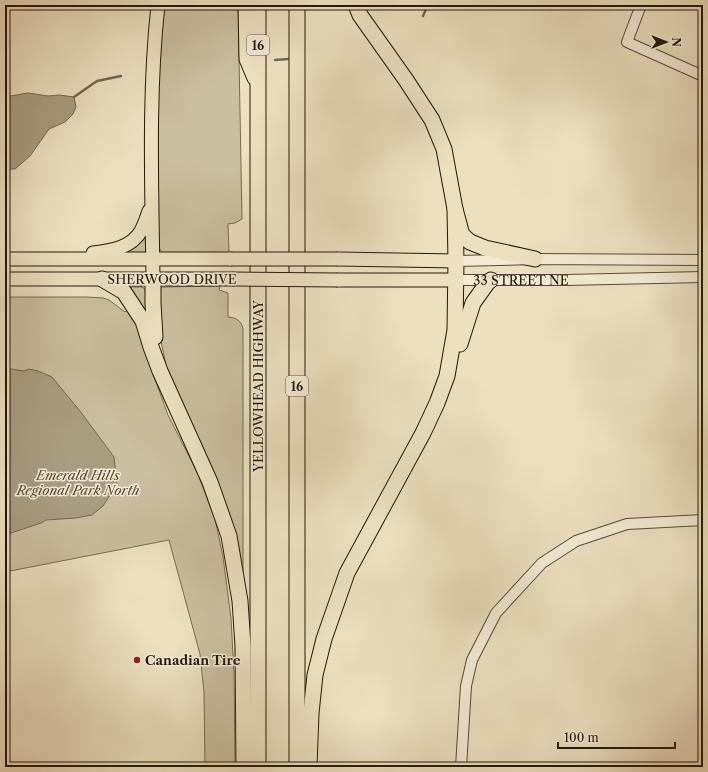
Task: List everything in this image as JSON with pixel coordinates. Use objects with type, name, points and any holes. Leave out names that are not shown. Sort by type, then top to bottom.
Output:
[{"type":"highway","points":[[246,5],[247,59],[258,85]]},
{"type":"highway","name":"YELLOWHEAD HIGHWAY","points":[[258,5],[258,767]]},
{"type":"highway","name":"16","points":[[297,5],[297,767]]},
{"type":"highway","points":[[356,5],[360,15],[432,120],[444,149],[455,209],[462,235],[470,242],[500,252],[535,259]]},
{"type":"highway","points":[[309,767],[311,713],[315,675],[324,639],[347,573],[424,433],[447,376],[454,330],[456,280],[455,209]]},
{"type":"highway","points":[[102,279],[124,292],[143,321],[160,371],[210,482],[229,536],[240,601],[243,646],[244,767]]},
{"type":"highway","points":[[153,280],[153,329],[160,371]]},
{"type":"highway","points":[[447,376],[454,366],[466,322],[473,303],[491,280]]},
{"type":"main road","points":[[153,280],[152,206],[154,54],[158,5]]},
{"type":"main road","points":[[41,259],[104,251],[122,247],[132,241],[140,232],[152,206]]},
{"type":"main road","name":"SHERWOOD DRIVE","points":[[5,260],[338,259]]},
{"type":"main road","name":"33 STREET NE","points":[[338,259],[456,261]]},
{"type":"main road","name":"SHERWOOD DRIVE","points":[[5,279],[338,280]]},
{"type":"main road","name":"33 STREET NE","points":[[338,280],[456,280]]},
{"type":"street","points":[[641,5],[627,42],[703,76]]},
{"type":"street","name":"33 STREET NE","points":[[456,261],[535,259],[703,260]]},
{"type":"street","name":"33 STREET NE","points":[[456,280],[703,278]]},
{"type":"street","points":[[461,767],[466,686],[472,660],[496,613],[542,563],[576,541],[627,524],[703,520]]},
{"type":"green space","points":[[163,5],[238,5],[242,219],[235,223],[228,224],[229,253],[164,254],[157,242],[158,81]]},
{"type":"green space","points":[[145,236],[146,252],[144,254],[109,253]]},
{"type":"green space","points":[[220,286],[219,290],[228,293],[228,317],[238,320],[243,328],[243,618],[241,592],[167,370],[157,322],[159,291],[162,287]]},
{"type":"green space","points":[[129,287],[142,287],[145,289],[147,321]]},
{"type":"green space","name":"Emerald Hills Regional Park North","points":[[5,297],[103,298],[109,300],[125,312],[129,308],[142,333],[148,360],[168,415],[197,472],[215,519],[223,557],[231,618],[234,674],[235,767],[205,767],[204,692],[200,654],[169,540],[5,572]]},
{"type":"shaded area","points":[[28,93],[48,96],[59,95],[74,97],[76,107],[73,114],[65,122],[49,129],[30,156],[15,169],[5,169],[5,97]]},
{"type":"shaded area","points":[[5,368],[24,371],[29,369],[52,377],[80,411],[114,457],[117,484],[103,506],[92,515],[76,518],[46,520],[5,535]]},
{"type":"waterway","points":[[423,16],[428,5]]},
{"type":"waterway","points":[[275,60],[288,59]]},
{"type":"waterway","points":[[74,97],[97,81],[121,76]]},
{"type":"place","name":"Canadian Tire","points":[[137,660]]}]
